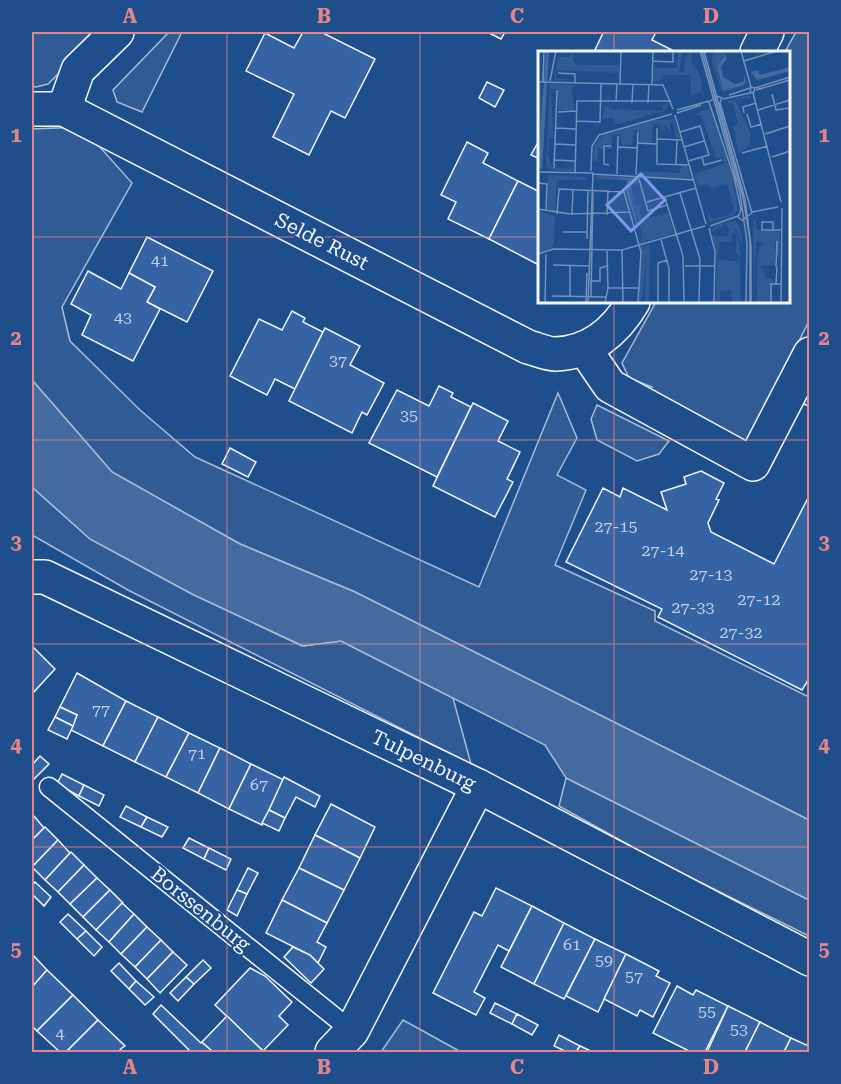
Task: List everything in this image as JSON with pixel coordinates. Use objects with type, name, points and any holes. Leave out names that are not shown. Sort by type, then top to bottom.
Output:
[{"type":"street","points":[[32,109],[64,109],[78,70],[117,32]]},
{"type":"street","points":[[758,51],[767,32]]},
{"type":"street","name":"Selde Rust","points":[[64,109],[528,347],[554,354],[584,348],[611,333],[632,303]]},
{"type":"street","points":[[584,348],[610,386],[753,464],[810,354]]},
{"type":"street","name":"Tulpenburg","points":[[32,577],[45,577],[478,786],[810,959]]},
{"type":"street","name":"Borssenburg","points":[[342,1042],[478,786]]},
{"type":"lane","name":"Borssenburg","points":[[49,787],[342,1042]]},
{"type":"shaded area","points":[[32,32],[100,32],[48,84],[36,87],[32,86]]},
{"type":"shaded area","points":[[169,32],[182,32],[142,112],[117,102],[113,90]]},
{"type":"shaded area","points":[[796,32],[809,32],[809,321],[745,448],[647,396],[652,387],[629,378],[622,363],[655,303],[790,303],[790,51],[786,51]]},
{"type":"shaded area","points":[[82,127],[132,183],[62,307],[70,341],[140,410],[195,457],[479,587],[558,393],[577,438],[557,475],[586,490],[555,565],[655,611],[655,621],[809,697],[809,820],[355,592],[240,544],[112,472],[32,380],[32,129]]},
{"type":"shaded area","points":[[32,380],[112,472],[240,544],[355,592],[809,820],[809,900],[566,778],[545,745],[341,641],[303,646],[192,594],[90,539],[32,487]]},
{"type":"shaded area","points":[[597,405],[669,441],[659,454],[637,461],[597,440],[591,419]]},
{"type":"shaded area","points":[[32,487],[90,539],[192,594],[302,646],[341,641],[453,698],[471,764],[128,590],[32,535]]},
{"type":"shaded area","points":[[566,778],[809,900],[809,936],[663,864],[559,806]]},
{"type":"shaded area","points":[[403,1020],[461,1052],[381,1052]]},
{"type":"building","points":[[303,32],[321,32],[375,59],[345,118],[331,111],[309,155],[273,137],[294,94],[246,71],[265,33],[294,48]]},
{"type":"building","points":[[487,32],[505,32],[501,39]]},
{"type":"building","points":[[600,32],[656,32],[652,40],[672,50],[594,51],[603,33]]},
{"type":"building","points":[[487,82],[504,90],[495,107],[479,98]]},
{"type":"building","points":[[467,142],[488,153],[483,163],[518,181],[489,239],[448,219],[456,202],[441,195]]},
{"type":"building","points":[[538,143],[538,158],[531,155]]},
{"type":"building","points":[[518,181],[538,191],[538,264],[489,239]]},
{"type":"building","points":[[147,237],[213,271],[187,322],[147,302],[155,287],[129,273]]},
{"type":"building","points":[[88,271],[121,289],[129,273],[155,287],[147,302],[160,309],[133,361],[82,335],[91,315],[71,304]]},
{"type":"building","points":[[292,311],[305,318],[303,322],[323,332],[295,389],[275,379],[267,395],[230,376],[259,319],[282,330]]},
{"type":"building","points":[[325,328],[360,346],[350,365],[384,383],[367,415],[362,412],[352,433],[289,401]]},
{"type":"building","points":[[810,384],[810,407],[800,402]]},
{"type":"building","points":[[439,386],[453,393],[451,397],[471,407],[437,477],[369,443],[397,390],[429,406]]},
{"type":"building","points":[[473,403],[508,421],[498,441],[520,452],[507,479],[513,482],[495,517],[433,486]]},
{"type":"building","points":[[230,448],[256,462],[248,477],[222,464]]},
{"type":"building","points":[[701,471],[724,483],[708,523],[711,532],[774,564],[810,494],[810,677],[802,690],[658,617],[662,609],[566,562],[603,488],[620,497],[623,488],[667,510],[661,492],[686,484],[684,477]]},
{"type":"building","points":[[32,646],[55,669],[32,694]]},
{"type":"building","points":[[77,673],[126,701],[103,746],[71,730],[77,715],[60,707]]},
{"type":"building","points":[[126,701],[158,717],[135,762],[103,746]]},
{"type":"building","points":[[60,707],[77,715],[73,726],[55,717]]},
{"type":"building","points":[[55,717],[73,726],[67,739],[48,730]]},
{"type":"building","points":[[158,717],[189,733],[166,777],[135,762]]},
{"type":"building","points":[[189,733],[220,748],[198,793],[166,777]]},
{"type":"building","points":[[220,748],[251,764],[229,809],[198,793]]},
{"type":"building","points":[[40,756],[49,764],[32,781],[32,765]]},
{"type":"building","points":[[251,764],[284,780],[262,825],[229,809]]},
{"type":"building","points":[[62,774],[84,785],[79,796],[57,784]]},
{"type":"building","points":[[284,777],[320,796],[315,807],[296,797],[285,818],[269,810]]},
{"type":"building","points":[[84,785],[104,795],[99,806],[79,796]]},
{"type":"building","points":[[331,804],[375,827],[360,858],[315,835]]},
{"type":"building","points":[[126,806],[147,817],[141,827],[120,817]]},
{"type":"building","points":[[269,810],[285,818],[279,831],[262,823]]},
{"type":"building","points":[[33,815],[44,828],[32,840],[32,817]]},
{"type":"building","points":[[147,817],[168,827],[162,837],[141,827]]},
{"type":"building","points":[[45,827],[58,840],[32,867],[32,840]]},
{"type":"building","points":[[315,835],[360,858],[344,890],[299,868]]},
{"type":"building","points":[[189,838],[209,848],[204,859],[183,848]]},
{"type":"building","points":[[58,840],[70,853],[45,880],[32,867]]},
{"type":"building","points":[[209,848],[231,859],[226,870],[204,859]]},
{"type":"building","points":[[71,852],[84,865],[58,892],[45,880]]},
{"type":"building","points":[[84,865],[97,878],[70,904],[58,892]]},
{"type":"building","points":[[248,868],[258,873],[247,894],[237,890]]},
{"type":"building","points":[[299,868],[344,890],[327,923],[282,900]]},
{"type":"building","points":[[97,878],[110,890],[83,917],[70,904]]},
{"type":"building","points":[[35,882],[51,897],[44,906],[32,894],[32,886]]},
{"type":"building","points":[[496,888],[532,906],[509,951],[498,945],[474,992],[485,998],[476,1015],[433,993],[474,912],[482,916]]},
{"type":"building","points":[[110,890],[123,903],[96,930],[83,917]]},
{"type":"building","points":[[237,890],[247,894],[237,916],[227,910]]},
{"type":"building","points":[[282,900],[327,923],[317,942],[326,947],[318,963],[310,955],[266,933]]},
{"type":"building","points":[[122,903],[134,914],[109,942],[96,930]]},
{"type":"building","points":[[532,906],[564,923],[534,984],[501,967]]},
{"type":"building","points":[[68,914],[86,931],[77,939],[60,922]]},
{"type":"building","points":[[134,914],[147,927],[121,954],[109,942]]},
{"type":"building","points":[[564,923],[595,939],[564,999],[534,984]]},
{"type":"building","points":[[147,927],[161,940],[135,967],[121,954]]},
{"type":"building","points":[[86,931],[102,947],[94,956],[77,939]]},
{"type":"building","points":[[595,939],[626,954],[598,1012],[566,996]]},
{"type":"building","points":[[161,940],[173,952],[147,979],[135,967]]},
{"type":"building","points":[[293,947],[310,955],[324,969],[311,983],[284,957]]},
{"type":"building","points":[[173,952],[187,965],[160,993],[147,979]]},
{"type":"building","points":[[32,954],[47,970],[32,987]]},
{"type":"building","points":[[626,954],[659,971],[656,976],[670,983],[653,1017],[640,1010],[637,1016],[604,999]]},
{"type":"building","points":[[203,960],[211,968],[194,984],[186,977]]},
{"type":"building","points":[[119,963],[136,981],[129,989],[111,971]]},
{"type":"building","points":[[250,968],[265,976],[292,1002],[279,1016],[288,1025],[263,1051],[215,1005]]},
{"type":"building","points":[[47,970],[73,995],[37,1031],[32,1026],[32,987]]},
{"type":"building","points":[[186,977],[194,984],[178,1001],[170,993]]},
{"type":"building","points":[[136,981],[154,997],[145,1005],[129,989]]},
{"type":"building","points":[[677,986],[693,995],[696,990],[728,1006],[705,1052],[691,1052],[653,1033]]},
{"type":"building","points":[[73,995],[98,1020],[66,1052],[60,1052],[37,1031]]},
{"type":"building","points":[[495,1003],[517,1014],[512,1024],[490,1013]]},
{"type":"building","points":[[161,1005],[213,1052],[191,1052],[153,1014]]},
{"type":"building","points":[[728,1006],[760,1022],[745,1052],[707,1052]]},
{"type":"building","points":[[517,1014],[538,1025],[532,1035],[512,1024]]},
{"type":"building","points":[[227,1016],[263,1051],[213,1052],[202,1042]]},
{"type":"building","points":[[98,1020],[125,1046],[118,1052],[66,1052]]},
{"type":"building","points":[[760,1022],[791,1038],[784,1052],[745,1052]]},
{"type":"building","points":[[559,1035],[580,1046],[576,1052],[567,1052],[554,1046]]},
{"type":"building","points":[[791,1038],[806,1045],[810,1043],[810,1052],[784,1052]]},
{"type":"building","points":[[580,1046],[593,1052],[576,1052]]}]
